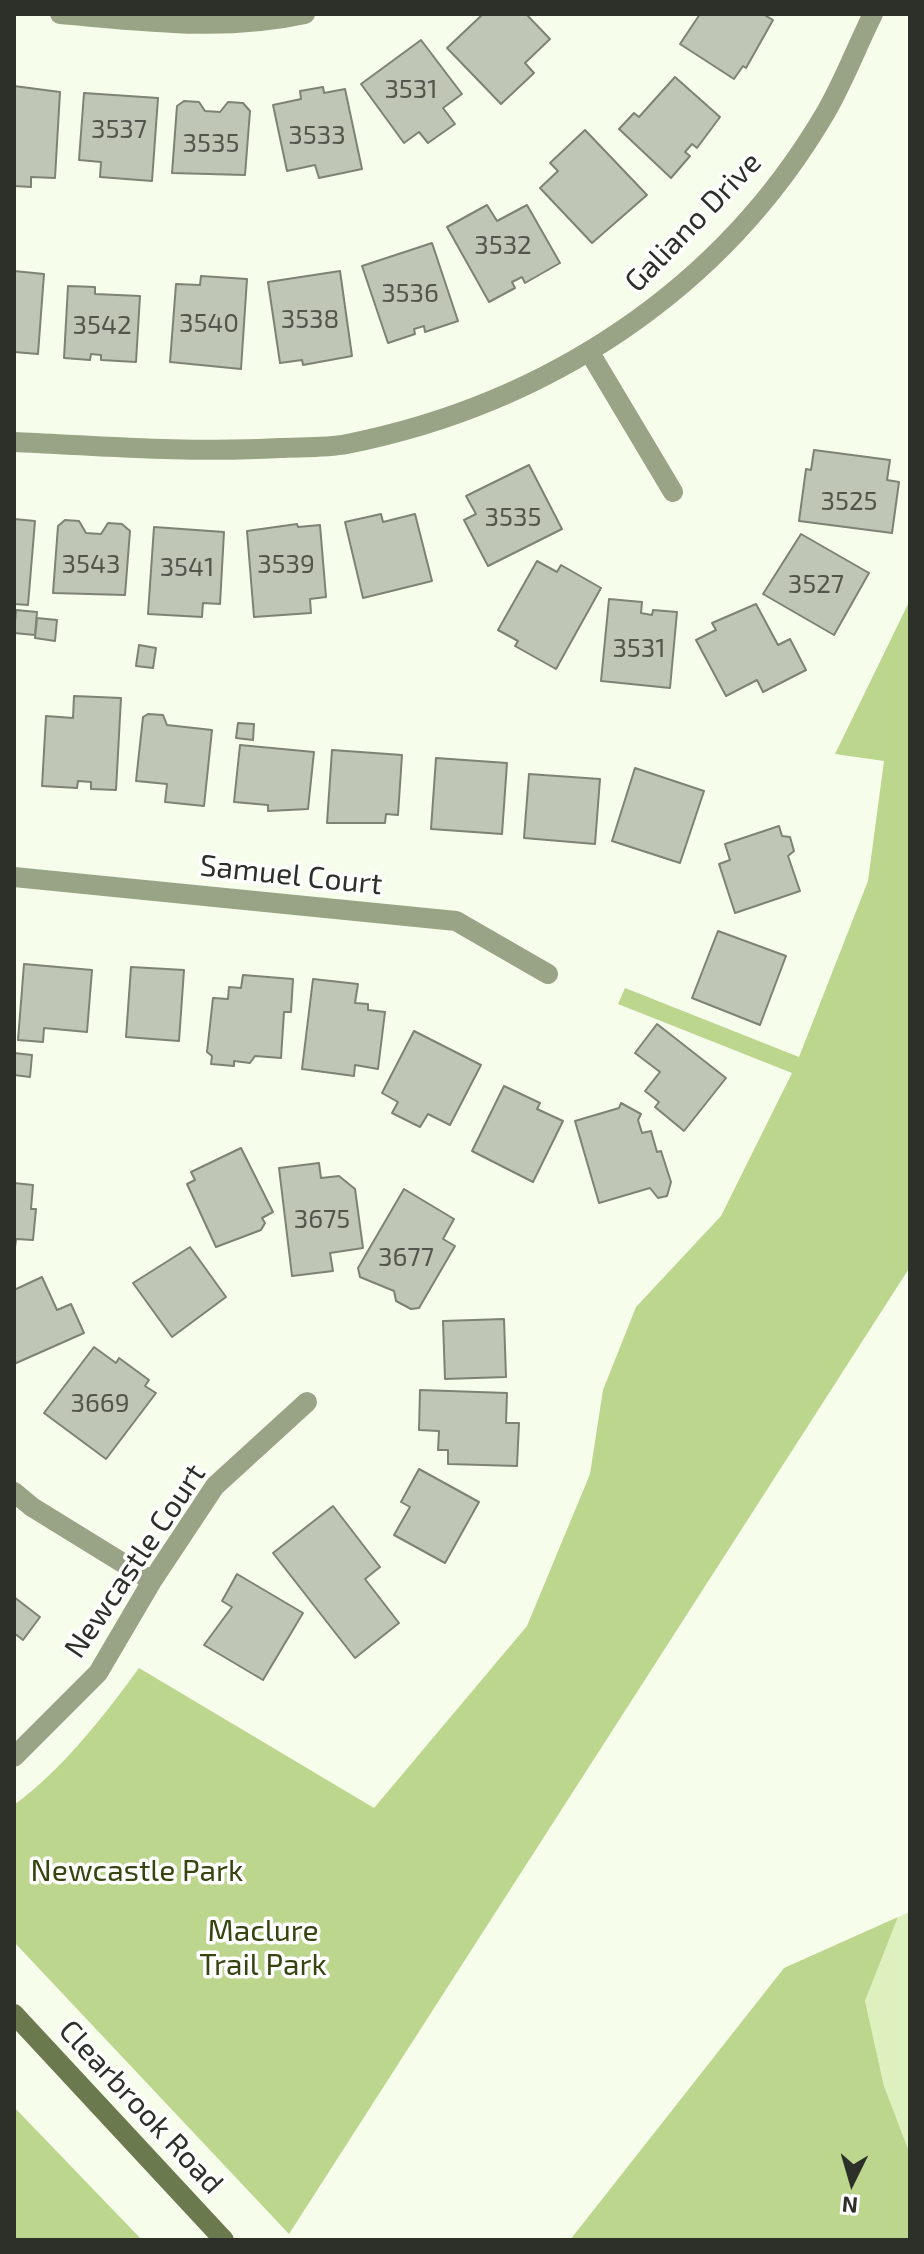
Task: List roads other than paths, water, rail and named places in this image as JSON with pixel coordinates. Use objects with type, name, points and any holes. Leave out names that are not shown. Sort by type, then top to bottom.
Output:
[{"type":"main road","name":"Clearbrook Road","points":[[14,2014],[224,2240]]},
{"type":"street","points":[[60,14],[180,24],[248,24],[305,14]]},
{"type":"street","name":"Galiano Drive","points":[[14,442],[213,452],[345,445],[472,409],[590,353],[651,312],[746,220],[792,163],[826,111],[873,14]]},
{"type":"street","points":[[590,353],[673,492]]},
{"type":"street","name":"Samuel Court","points":[[14,877],[456,921],[548,974]]},
{"type":"street","name":"Newcastle Court","points":[[14,1757],[98,1673],[152,1581],[215,1486],[307,1402]]},
{"type":"street","points":[[14,1492],[32,1507],[152,1581]]},
{"type":"park label","name":"Newcastle Park","points":[[137,1871]]},
{"type":"park label","name":"Maclure Trail Park","points":[[263,1948]]}]
